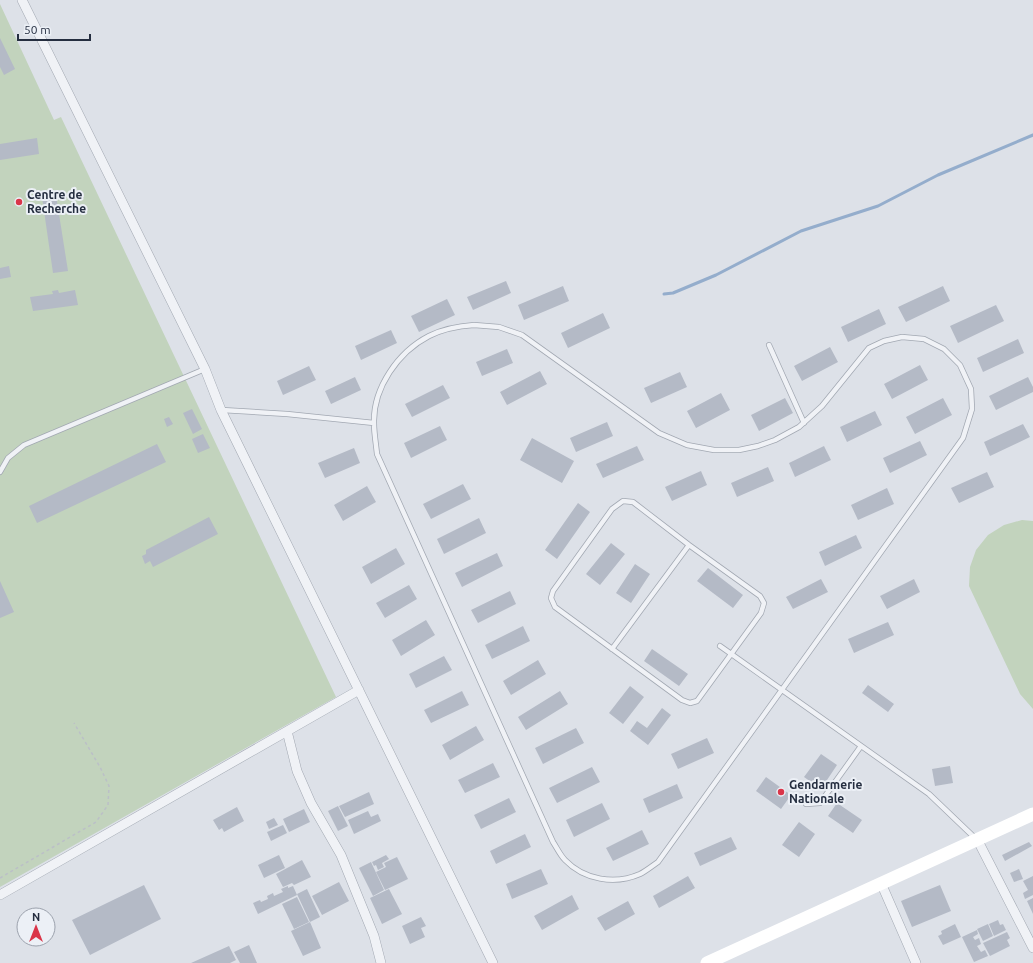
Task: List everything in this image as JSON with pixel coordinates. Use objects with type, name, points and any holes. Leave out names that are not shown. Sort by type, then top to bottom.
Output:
[{"type":"street","points":[[22,0],[204,369],[221,410],[492,963]]},
{"type":"street","points":[[0,895],[359,690]]},
{"type":"street","points":[[287,731],[297,771],[311,803],[341,855],[374,936],[382,963]]},
{"type":"street","points":[[707,963],[1033,814]]},
{"type":"street","points":[[977,840],[1033,948]]},
{"type":"street","points":[[881,883],[916,963]]},
{"type":"lane","points":[[474,324],[499,327],[522,335],[659,433],[687,445],[714,450],[746,449],[775,440],[804,423],[822,406],[869,348],[884,341],[902,337],[924,340],[944,349],[960,365],[971,389],[972,409],[963,438],[658,862],[640,874],[626,879],[611,880],[597,878],[583,873],[565,861],[553,842],[377,454],[374,423],[380,390],[392,368],[406,352],[429,336],[452,327],[474,324]]},
{"type":"lane","points":[[769,345],[804,423]]},
{"type":"lane","points":[[0,472],[8,458],[24,446],[204,369]]},
{"type":"lane","points":[[221,410],[287,414],[374,423]]},
{"type":"lane","points":[[623,501],[633,502],[689,545],[760,596],[764,603],[762,612],[732,655],[697,701],[690,703],[682,700],[555,607],[551,598],[553,591],[612,509],[623,501]]},
{"type":"lane","points":[[612,650],[689,545]]},
{"type":"lane","points":[[720,646],[929,794],[977,840]]},
{"type":"lane","points":[[806,804],[820,803],[861,746]]},
{"type":"path","points":[[0,878],[96,822],[108,805],[109,786],[100,767],[74,723]]},
{"type":"green space","points":[[0,4],[54,120],[61,117],[336,697],[0,887]]},
{"type":"green space","points":[[1022,520],[1033,521],[1033,709],[1020,694],[969,586],[970,567],[976,550],[988,535],[1004,525]]},
{"type":"building","points":[[0,38],[15,69],[4,75],[0,67]]},
{"type":"building","points":[[37,138],[39,154],[0,160],[0,144]]},
{"type":"building","points":[[56,195],[68,271],[53,273],[42,197]]},
{"type":"building","points":[[9,266],[11,277],[0,279],[0,268]]},
{"type":"building","points":[[506,281],[511,293],[473,310],[467,297]]},
{"type":"building","points":[[563,286],[569,301],[524,320],[518,305]]},
{"type":"building","points":[[943,286],[950,301],[906,322],[898,307]]},
{"type":"building","points":[[58,290],[59,293],[75,290],[78,305],[33,311],[30,297],[53,294],[52,291]]},
{"type":"building","points":[[447,299],[455,315],[419,332],[411,316]]},
{"type":"building","points":[[996,305],[1004,321],[958,343],[950,326]]},
{"type":"building","points":[[879,309],[886,324],[848,342],[841,327]]},
{"type":"building","points":[[603,313],[610,328],[568,348],[561,333]]},
{"type":"building","points":[[391,330],[397,343],[361,360],[355,346]]},
{"type":"building","points":[[1018,339],[1024,353],[983,372],[977,358]]},
{"type":"building","points":[[830,347],[838,362],[802,381],[794,366]]},
{"type":"building","points":[[507,349],[513,363],[482,376],[476,362]]},
{"type":"building","points":[[920,365],[928,380],[892,399],[884,384]]},
{"type":"building","points":[[309,366],[316,380],[283,395],[277,381]]},
{"type":"building","points":[[540,371],[547,384],[507,405],[500,392]]},
{"type":"building","points":[[680,372],[687,387],[651,403],[644,388]]},
{"type":"building","points":[[355,377],[361,390],[331,404],[325,391]]},
{"type":"building","points":[[1028,377],[1033,387],[1033,392],[996,410],[989,396]]},
{"type":"building","points":[[443,385],[450,398],[412,417],[405,404]]},
{"type":"building","points":[[721,393],[730,410],[696,428],[687,411]]},
{"type":"building","points":[[785,398],[793,413],[759,431],[751,415]]},
{"type":"building","points":[[943,398],[952,415],[915,434],[906,417]]},
{"type":"building","points":[[192,409],[202,429],[193,434],[183,413]]},
{"type":"building","points":[[875,411],[882,425],[847,442],[840,427]]},
{"type":"building","points":[[169,417],[173,424],[167,427],[164,419]]},
{"type":"building","points":[[607,422],[613,436],[576,452],[570,438]]},
{"type":"building","points":[[1023,424],[1030,437],[990,456],[984,442]]},
{"type":"building","points":[[440,426],[447,440],[411,458],[404,443]]},
{"type":"building","points":[[203,434],[210,448],[198,453],[192,439]]},
{"type":"building","points":[[532,438],[574,461],[562,483],[520,460]]},
{"type":"building","points":[[920,441],[927,455],[890,473],[883,458]]},
{"type":"building","points":[[157,444],[166,462],[37,523],[29,506]]},
{"type":"building","points":[[637,446],[644,460],[603,478],[596,464]]},
{"type":"building","points":[[824,446],[831,460],[795,477],[789,463]]},
{"type":"building","points":[[354,448],[360,463],[325,478],[318,463]]},
{"type":"building","points":[[768,467],[774,481],[737,497],[731,483]]},
{"type":"building","points":[[701,471],[707,485],[672,501],[665,487]]},
{"type":"building","points":[[987,472],[994,487],[959,503],[951,488]]},
{"type":"building","points":[[463,484],[471,499],[431,519],[423,504]]},
{"type":"building","points":[[367,486],[376,502],[343,521],[334,505]]},
{"type":"building","points":[[887,488],[894,504],[858,520],[851,505]]},
{"type":"building","points":[[578,503],[590,512],[557,559],[545,550]]},
{"type":"building","points":[[209,517],[218,534],[153,567],[150,561],[145,564],[142,556],[146,554],[146,550]]},
{"type":"building","points":[[479,518],[486,533],[444,554],[437,539]]},
{"type":"building","points":[[856,535],[862,548],[825,566],[819,552]]},
{"type":"building","points":[[611,543],[625,554],[600,585],[586,574]]},
{"type":"building","points":[[396,548],[405,564],[371,584],[362,567]]},
{"type":"building","points":[[497,553],[503,566],[462,587],[455,573]]},
{"type":"building","points":[[635,564],[650,574],[631,603],[616,593]]},
{"type":"building","points":[[708,568],[743,595],[733,608],[697,581]]},
{"type":"building","points":[[821,579],[828,592],[793,609],[786,597]]},
{"type":"building","points":[[914,579],[920,592],[887,609],[880,596]]},
{"type":"building","points":[[0,581],[14,612],[0,618]]},
{"type":"building","points":[[409,585],[417,599],[385,618],[376,603]]},
{"type":"building","points":[[510,591],[516,604],[478,623],[471,610]]},
{"type":"building","points":[[426,620],[435,635],[401,656],[392,640]]},
{"type":"building","points":[[888,622],[894,635],[854,653],[848,639]]},
{"type":"building","points":[[523,626],[530,641],[492,659],[485,645]]},
{"type":"building","points":[[652,649],[688,674],[679,686],[644,661]]},
{"type":"building","points":[[444,656],[452,670],[416,688],[409,674]]},
{"type":"building","points":[[538,660],[546,674],[511,695],[503,681]]},
{"type":"building","points":[[868,685],[894,704],[888,712],[862,693]]},
{"type":"building","points":[[630,686],[644,697],[623,724],[609,713]]},
{"type":"building","points":[[462,691],[469,705],[431,723],[424,710]]},
{"type":"building","points":[[560,691],[568,704],[526,730],[518,717]]},
{"type":"building","points":[[662,708],[671,715],[648,745],[630,731],[637,721],[647,728]]},
{"type":"building","points":[[476,726],[484,740],[450,760],[442,745]]},
{"type":"building","points":[[576,728],[584,743],[543,764],[535,748]]},
{"type":"building","points":[[707,738],[714,753],[678,769],[671,754]]},
{"type":"building","points":[[821,754],[837,765],[821,789],[804,777]]},
{"type":"building","points":[[493,763],[500,777],[465,793],[458,780]]},
{"type":"building","points":[[950,766],[953,783],[935,786],[932,769]]},
{"type":"building","points":[[592,767],[600,782],[557,803],[549,788]]},
{"type":"building","points":[[766,777],[791,795],[781,809],[756,791]]},
{"type":"building","points":[[677,784],[683,798],[649,813],[643,799]]},
{"type":"building","points":[[369,792],[374,804],[345,817],[339,806]]},
{"type":"building","points":[[509,798],[516,812],[481,829],[474,815]]},
{"type":"building","points":[[602,803],[610,819],[574,837],[566,820]]},
{"type":"building","points":[[837,803],[862,820],[853,833],[828,816]]},
{"type":"building","points":[[338,806],[348,826],[338,831],[328,811]]},
{"type":"building","points":[[237,807],[244,821],[224,832],[222,828],[219,830],[213,820]]},
{"type":"building","points":[[304,809],[310,822],[289,832],[283,819]]},
{"type":"building","points":[[368,811],[371,817],[378,814],[381,821],[354,834],[348,820]]},
{"type":"building","points":[[274,818],[278,825],[269,829],[266,822]]},
{"type":"building","points":[[799,822],[815,834],[799,857],[782,845]]},
{"type":"building","points":[[283,825],[287,833],[271,841],[267,832]]},
{"type":"building","points":[[642,830],[649,844],[613,861],[606,848]]},
{"type":"building","points":[[525,834],[531,847],[496,864],[490,851]]},
{"type":"building","points":[[731,837],[737,849],[700,866],[694,853]]},
{"type":"building","points":[[1029,842],[1032,846],[1005,861],[1002,855]]},
{"type":"building","points":[[279,855],[285,868],[264,878],[258,865]]},
{"type":"building","points":[[386,855],[389,859],[382,863],[384,867],[378,870],[376,865],[374,866],[372,862]]},
{"type":"building","points":[[397,857],[408,879],[385,890],[376,872],[386,867],[384,863]]},
{"type":"building","points":[[302,860],[311,877],[294,885],[292,883],[283,887],[276,874]]},
{"type":"building","points":[[371,862],[384,890],[373,896],[359,868]]},
{"type":"building","points":[[541,869],[548,884],[512,899],[506,884]]},
{"type":"building","points":[[1019,869],[1023,879],[1014,882],[1010,873]]},
{"type":"building","points":[[688,876],[695,888],[659,908],[653,896]]},
{"type":"building","points":[[1033,876],[1033,895],[1025,899],[1023,893],[1028,890],[1023,881]]},
{"type":"building","points":[[339,882],[349,901],[322,915],[312,896]]},
{"type":"building","points":[[144,885],[161,919],[90,955],[72,920]]},
{"type":"building","points":[[940,885],[951,911],[912,927],[901,901]]},
{"type":"building","points":[[288,886],[288,888],[293,886],[297,895],[258,914],[253,903],[268,899],[267,896],[273,893],[274,896],[283,892],[281,889]]},
{"type":"building","points":[[307,889],[320,917],[310,922],[297,894]]},
{"type":"building","points":[[389,889],[402,914],[382,924],[370,898]]},
{"type":"building","points":[[572,895],[579,909],[542,930],[534,916]]},
{"type":"building","points":[[297,897],[309,922],[294,929],[282,904]]},
{"type":"building","points":[[1033,898],[1033,914],[1027,901]]},
{"type":"building","points":[[628,901],[635,914],[605,931],[597,918]]},
{"type":"building","points":[[421,917],[426,926],[421,928],[425,937],[410,944],[402,926]]},
{"type":"building","points":[[998,920],[1000,925],[1003,924],[1006,930],[994,936],[989,924]]},
{"type":"building","points":[[310,922],[321,948],[303,956],[291,931]]},
{"type":"building","points":[[955,924],[961,937],[943,945],[938,936],[942,934],[941,931]]},
{"type":"building","points":[[988,924],[993,936],[983,941],[977,929]]},
{"type":"building","points":[[977,930],[978,934],[973,937],[975,940],[979,938],[981,944],[977,946],[981,952],[985,950],[988,956],[974,962],[962,937]]},
{"type":"building","points":[[1007,932],[1010,938],[1007,940],[1010,946],[990,956],[983,943]]},
{"type":"building","points":[[249,945],[257,963],[240,963],[234,952]]},
{"type":"building","points":[[229,946],[236,960],[230,963],[191,963]]},
{"type":"waterway","points":[[664,294],[673,293],[716,275],[801,231],[878,206],[938,175],[1033,135]]},
{"type":"place","name":"Centre de Recherche","points":[[19,202]]},
{"type":"place","name":"Gendarmerie Nationale","points":[[781,792]]}]
